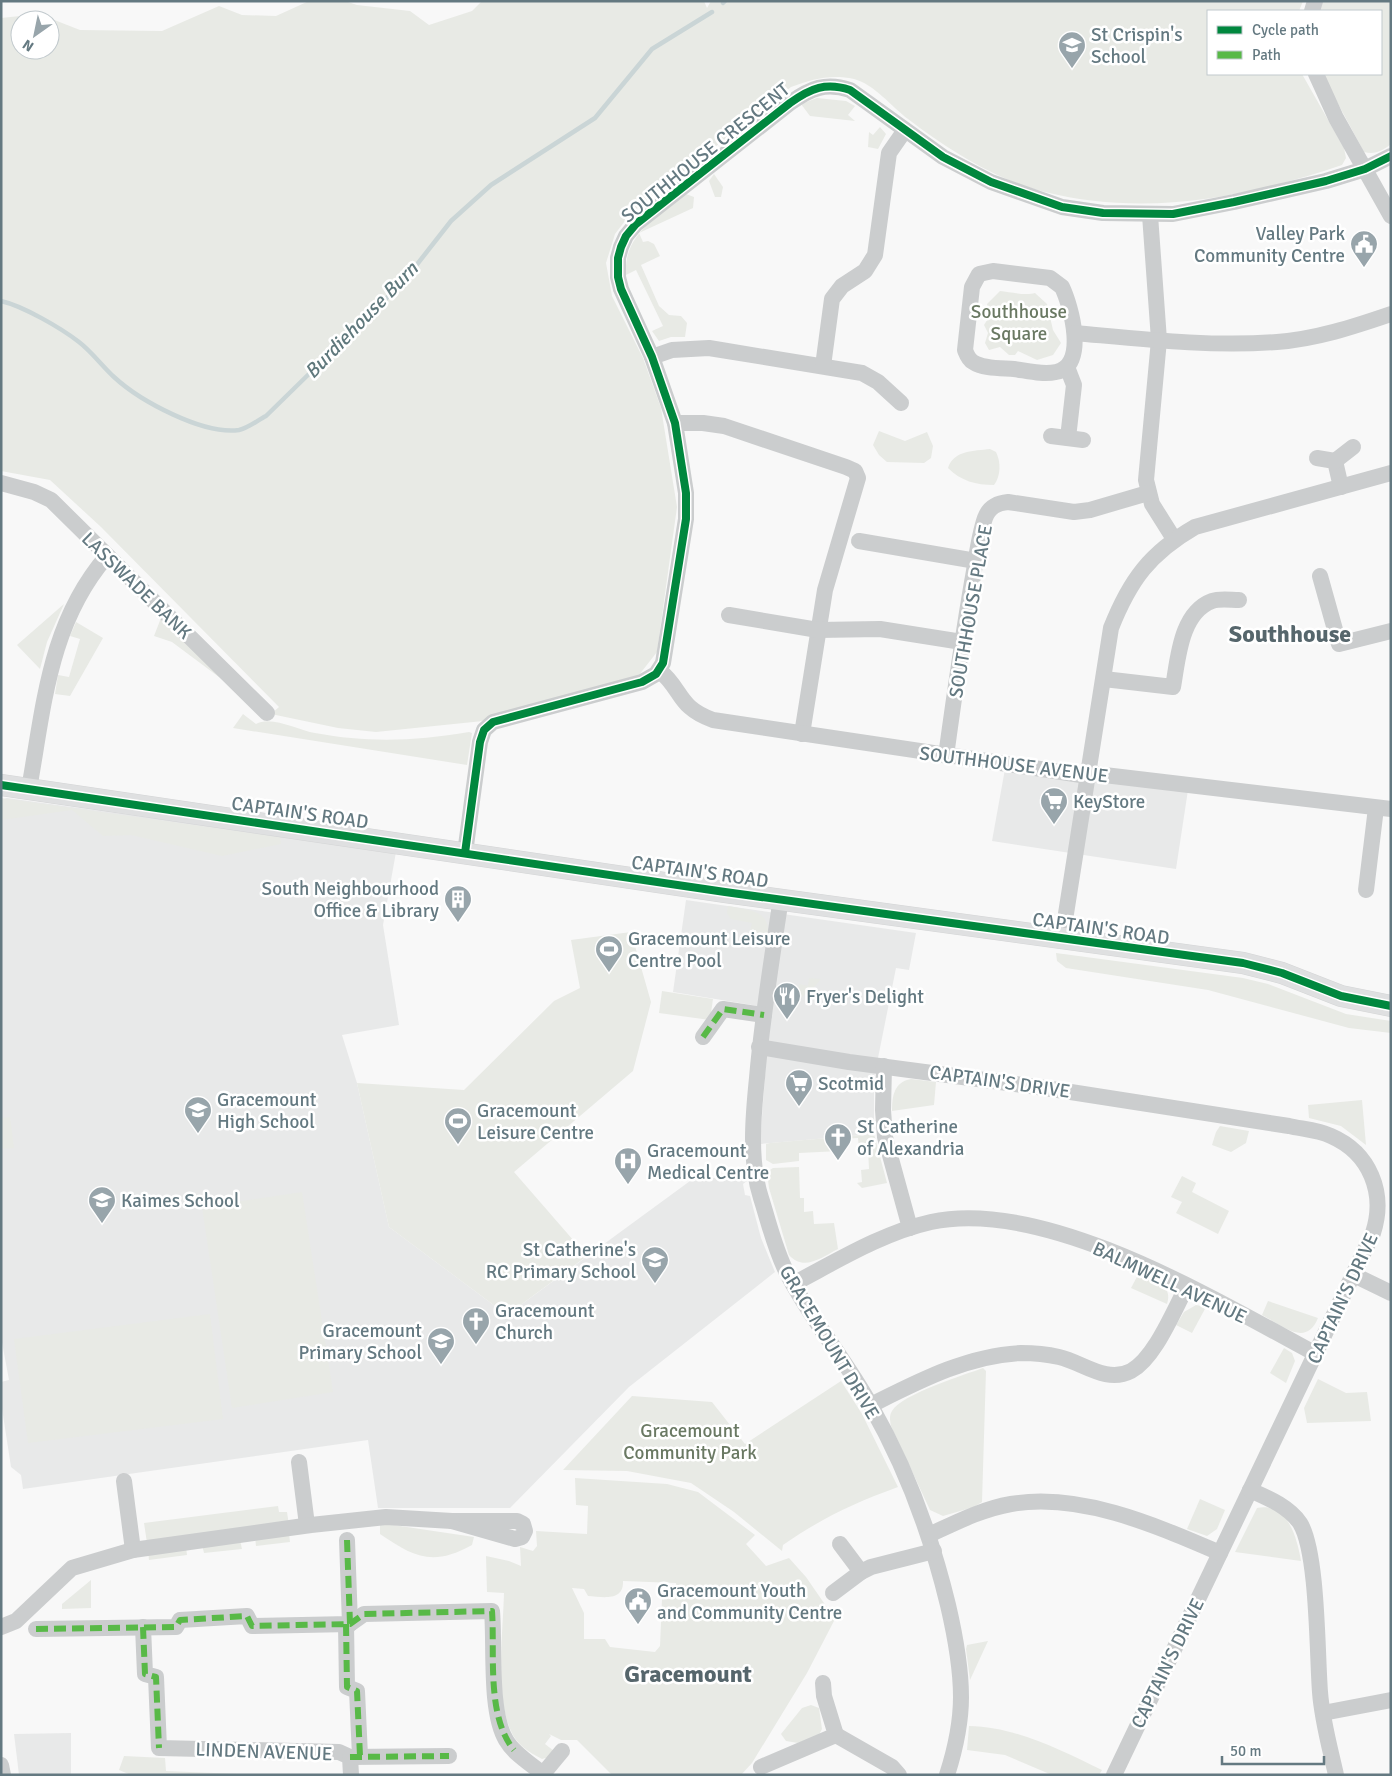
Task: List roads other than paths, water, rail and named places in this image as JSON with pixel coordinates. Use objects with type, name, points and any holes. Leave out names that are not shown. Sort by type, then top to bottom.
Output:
[{"type":"main road","name":"CAPTAIN'S ROAD","points":[[1,785],[725,892],[781,898],[1252,965],[1282,973],[1341,996],[1391,1006]]},
{"type":"street","points":[[1316,75],[1336,118],[1391,216]]},
{"type":"street","name":"SOUTHHOUSE CRESCENT","points":[[659,670],[665,654],[686,519],[686,493],[675,423],[652,357],[621,289],[618,278],[618,258],[626,236],[636,224],[790,103],[816,87],[827,85],[850,90],[876,107],[905,130],[967,170],[1062,207],[1103,213],[1173,214],[1234,202],[1326,181],[1365,169],[1391,156]]},
{"type":"street","points":[[823,366],[832,299],[842,286],[865,271],[875,255],[889,153],[905,130]]},
{"type":"street","points":[[1150,215],[1159,340],[1146,469],[1148,493],[1160,519],[1174,539]]},
{"type":"street","points":[[993,271],[1050,278],[1057,282],[1065,294],[1075,334],[1071,362],[1067,367],[1057,372],[1038,372],[978,365],[972,362],[966,350],[972,286],[979,274],[993,271]]},
{"type":"street","points":[[1075,334],[1238,344],[1278,342],[1341,331],[1391,314]]},
{"type":"street","points":[[652,357],[672,350],[709,348],[823,366],[870,376],[901,403]]},
{"type":"street","points":[[1051,436],[1076,439],[1074,385],[1067,367]]},
{"type":"street","points":[[675,423],[703,423],[724,426],[823,458],[855,471],[858,478],[858,484],[825,590],[802,734]]},
{"type":"street","points":[[1317,458],[1335,461],[1352,448]]},
{"type":"street","points":[[1335,461],[1341,487]]},
{"type":"street","points":[[1062,939],[1112,628],[1125,594],[1144,567],[1174,539],[1195,527],[1391,473]]},
{"type":"street","name":"LASSWADE BANK","points":[[1,483],[34,492],[51,500],[261,712]]},
{"type":"street","name":"SOUTHHOUSE PLACE","points":[[946,756],[962,642],[976,561],[985,518],[990,510],[999,503],[1008,502],[1074,512],[1090,510],[1148,493]]},
{"type":"street","points":[[859,541],[976,561]]},
{"type":"street","points":[[29,789],[56,647],[81,592],[107,556]]},
{"type":"street","points":[[1320,576],[1339,644],[1391,631]]},
{"type":"street","points":[[1104,679],[1173,687],[1181,642],[1193,616],[1212,601],[1239,600]]},
{"type":"street","points":[[729,615],[818,630],[880,629],[962,642]]},
{"type":"street","points":[[465,853],[480,742],[487,725],[567,701],[642,682],[659,670]]},
{"type":"street","name":"SOUTHHOUSE AVENUE","points":[[659,670],[668,679],[682,702],[700,715],[713,720],[1082,775],[1096,774],[1383,808]]},
{"type":"street","points":[[1366,890],[1383,808]]},
{"type":"street","name":"GRACEMOUNT DRIVE","points":[[781,898],[759,1047],[754,1132],[758,1188],[778,1255],[793,1284],[871,1405],[910,1484],[929,1535],[955,1637],[960,1673],[960,1720],[947,1775]]},
{"type":"street","points":[[703,1036],[723,1009],[764,1016]]},
{"type":"street","name":"CAPTAIN'S DRIVE","points":[[759,1047],[1165,1106],[1289,1126],[1328,1135],[1350,1147],[1359,1156],[1372,1175],[1378,1193],[1376,1224],[1354,1275],[1114,1775]]},
{"type":"street","points":[[884,1066],[885,1136],[910,1228]]},
{"type":"street","name":"BALMWELL AVENUE","points":[[793,1284],[863,1248],[910,1228],[932,1222],[967,1219],[1024,1225],[1053,1231],[1119,1255],[1187,1286],[1316,1354]]},
{"type":"street","points":[[1354,1275],[1391,1293]]},
{"type":"street","points":[[871,1405],[942,1372],[970,1362],[1002,1355],[1022,1353],[1060,1357],[1109,1375],[1130,1371],[1148,1355],[1187,1286]]},
{"type":"street","points":[[299,1462],[307,1525]]},
{"type":"street","points":[[124,1481],[133,1550]]},
{"type":"street","points":[[1250,1490],[1288,1510],[1301,1524],[1308,1541],[1323,1713],[1336,1775]]},
{"type":"street","points":[[929,1535],[987,1510],[1010,1504],[1038,1502],[1067,1504],[1118,1514],[1156,1526],[1220,1553]]},
{"type":"street","points":[[1,1627],[16,1620],[72,1568],[133,1550],[307,1525],[386,1518],[452,1521]]},
{"type":"street","points":[[347,1540],[347,1687],[357,1691],[355,1756],[449,1756]]},
{"type":"street","points":[[840,1544],[861,1572]]},
{"type":"street","points":[[833,1593],[861,1572],[934,1551]]},
{"type":"street","points":[[36,1630],[176,1627],[180,1620],[247,1616],[252,1626],[348,1624],[364,1614],[492,1611],[496,1701],[502,1730],[514,1750],[542,1774],[562,1751]]},
{"type":"street","name":"LINDEN AVENUE","points":[[143,1627],[145,1674],[156,1677],[159,1748],[339,1752],[355,1756],[351,1775]]},
{"type":"street","points":[[823,1683],[824,1696],[836,1735],[892,1767],[899,1775]]},
{"type":"street","points":[[1323,1713],[1391,1700]]},
{"type":"street","points":[[761,1767],[836,1735]]},
{"type":"street","points":[[1,1765],[2,1775]]},
{"type":"waterway","name":"Burdiehouse Burn","points":[[1,301],[31,312],[71,336],[125,386],[155,406],[190,422],[208,427],[224,430],[242,429],[266,416],[404,281],[451,221],[491,185],[595,118],[652,49],[712,12]]},
{"type":"place","name":"St Crispin's School","points":[[1072,69]]},
{"type":"place","name":"Valley Park Community Centre","points":[[1364,268]]},
{"type":"place","name":"KeyStore","points":[[1054,825]]},
{"type":"place","name":"South Neighbourhood Office & Library","points":[[458,923]]},
{"type":"place","name":"Gracemount Leisure Centre Pool","points":[[609,973]]},
{"type":"place","name":"Fryer's Delight","points":[[787,1020]]},
{"type":"place","name":"Scotmid","points":[[799,1107]]},
{"type":"place","name":"Gracemount High School","points":[[198,1134]]},
{"type":"place","name":"Gracemount Leisure Centre","points":[[458,1145]]},
{"type":"place","name":"St Catherine of Alexandria","points":[[838,1161]]},
{"type":"place","name":"Gracemount Medical Centre","points":[[628,1185]]},
{"type":"place","name":"Kaimes School","points":[[102,1224]]},
{"type":"place","name":"St Catherine's RC Primary School","points":[[655,1284]]},
{"type":"place","name":"Gracemount Church","points":[[476,1345]]},
{"type":"place","name":"Gracemount Primary School","points":[[441,1365]]},
{"type":"place","name":"Gracemount Youth and Community Centre","points":[[638,1625]]},
{"type":"district","name":"Southhouse","points":[[1290,634]]},
{"type":"district","name":"Gracemount","points":[[688,1674]]},
{"type":"park label","name":"Southhouse Square","points":[[1019,322]]},
{"type":"park label","name":"Gracemount Community Park","points":[[690,1441]]}]
